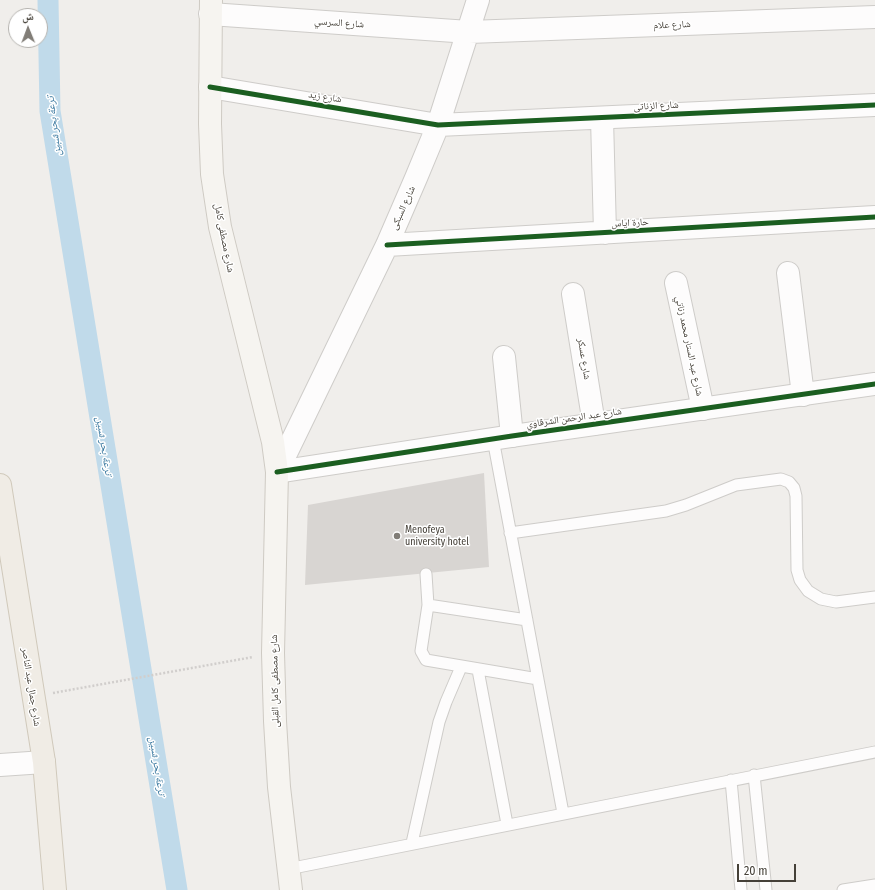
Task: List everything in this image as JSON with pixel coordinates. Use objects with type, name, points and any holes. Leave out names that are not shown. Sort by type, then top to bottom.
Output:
[{"type":"main road","name":"شارع مصطفى كامل","points":[[211,7],[210,87],[212,174],[220,227],[273,442],[277,472]]},
{"type":"main road","name":"شارع مصطفى كامل القبلى","points":[[277,472],[273,653],[275,721],[279,787],[291,890]]},
{"type":"main road","name":"شارع جمال عبد الناصر","points":[[0,485],[44,762],[55,890]]},
{"type":"street","name":"شارع السبكى","points":[[277,472],[387,245],[438,125],[478,0]]},
{"type":"street","name":"شارع السرسي","points":[[211,7],[469,32]]},
{"type":"street","name":"شارع علام","points":[[469,32],[875,17]]},
{"type":"street","name":"شارع زيد","points":[[210,87],[438,125]]},
{"type":"street","name":"شارع الزناتى","points":[[438,125],[875,105]]},
{"type":"street","points":[[602,118],[605,233]]},
{"type":"street","name":"حارة اياس","points":[[387,245],[875,217]]},
{"type":"street","points":[[788,272],[803,395]]},
{"type":"street","name":"شارع عبد الستار محمد زناتي","points":[[676,283],[703,409]]},
{"type":"street","name":"شارع عسكر","points":[[573,294],[594,424]]},
{"type":"street","points":[[502,437],[504,357]]},
{"type":"street","name":"شارع عبد الرحمن الشرقاوي","points":[[277,472],[502,437],[875,384]]},
{"type":"street","points":[[0,765],[44,762]]},
{"type":"lane","points":[[502,437],[510,533],[563,813]]},
{"type":"lane","points":[[510,533],[666,511],[686,505],[736,485],[781,479],[789,482],[794,488],[796,496],[797,570],[800,580],[808,591],[821,599],[836,602],[875,597]]},
{"type":"lane","points":[[426,574],[428,605],[422,651],[423,656],[431,662],[538,679]]},
{"type":"lane","points":[[428,605],[527,620]]},
{"type":"lane","points":[[412,843],[439,722],[461,667]]},
{"type":"lane","points":[[478,670],[507,824]]},
{"type":"lane","points":[[288,868],[875,752]]},
{"type":"lane","points":[[754,775],[766,890]]},
{"type":"lane","points":[[731,780],[741,890]]},
{"type":"lane","points":[[843,890],[875,885]]},
{"type":"path","points":[[62,691],[257,656]]},
{"type":"building","name":"Menofeya university hotel","points":[[484,473],[489,567],[305,585],[308,505]]},
{"type":"waterway","name":"ترعة بحر شبين","points":[[48,0],[50,111],[177,890]]},
{"type":"cycle path","points":[[210,87],[438,125],[875,105]]},
{"type":"cycle path","points":[[387,245],[875,217]]},
{"type":"cycle path","points":[[277,472],[512,436],[875,384]]},
{"type":"place","name":"Menofeya university hotel","points":[[397,536]]}]
